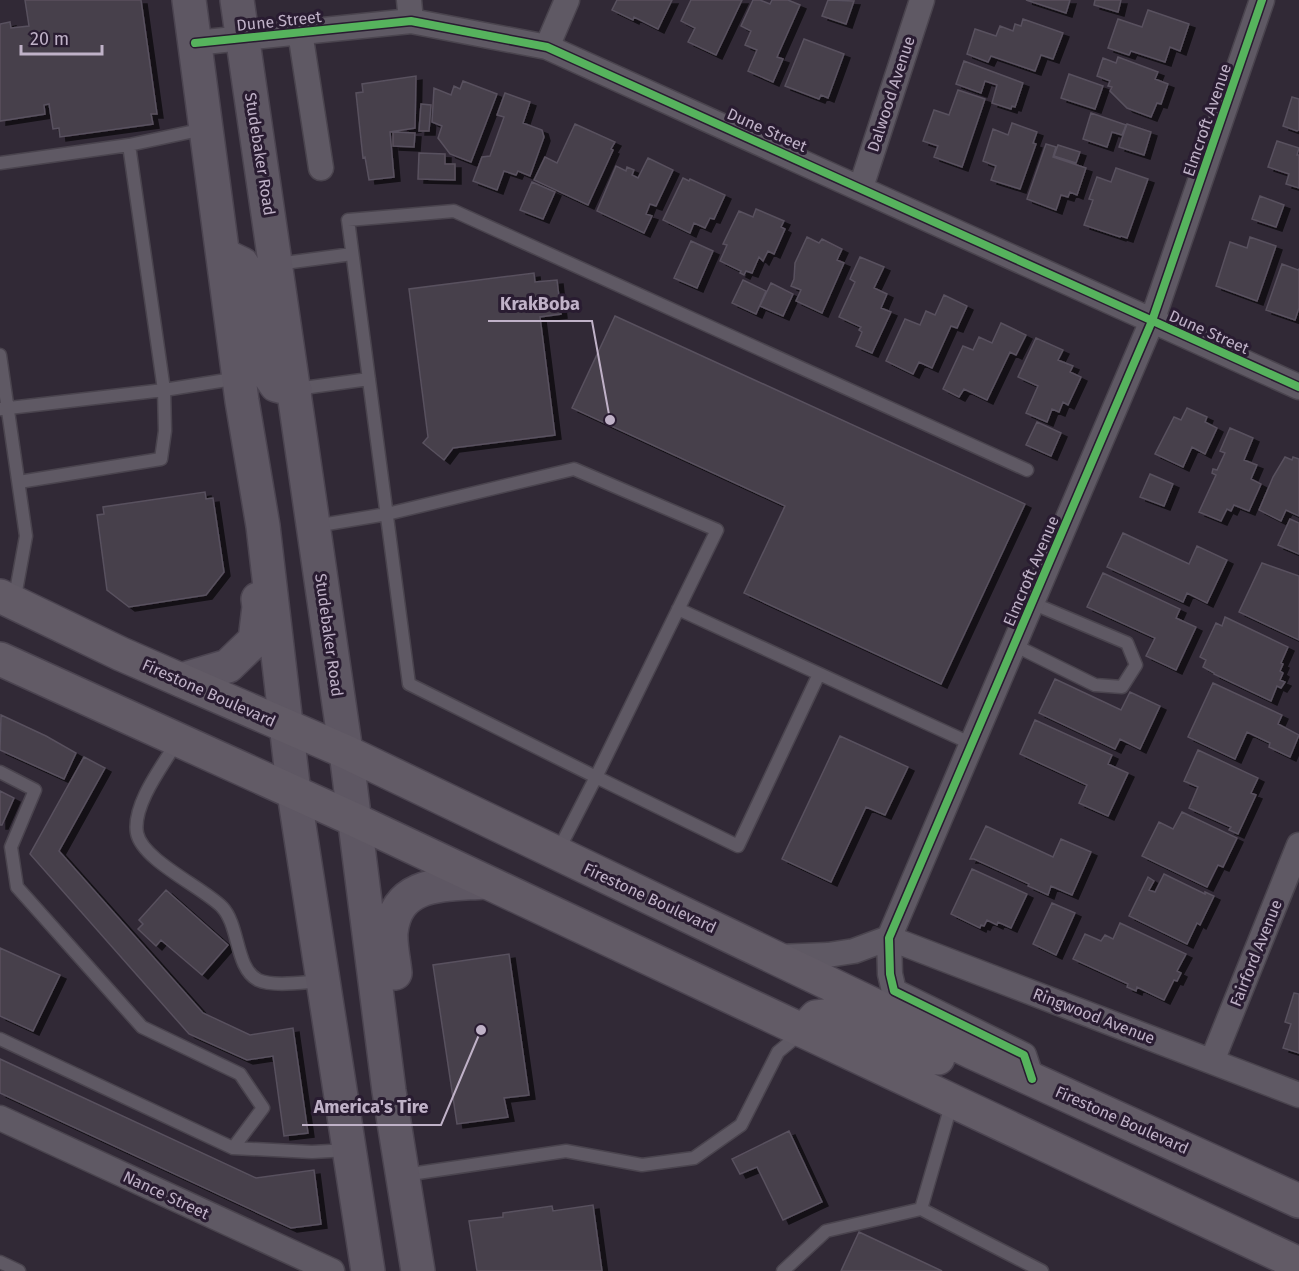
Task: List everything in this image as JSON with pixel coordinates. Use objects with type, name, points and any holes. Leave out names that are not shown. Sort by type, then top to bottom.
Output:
[{"type":"main road","points":[[189,0],[240,378],[263,526],[294,794],[368,1271]]},
{"type":"main road","name":"Studebaker Road","points":[[237,0],[346,752],[388,1091],[418,1271]]},
{"type":"main road","points":[[206,129],[228,129],[241,146],[253,233],[257,246],[276,264]]},
{"type":"main road","points":[[223,255],[242,264],[253,283],[267,372],[276,385],[294,390]]},
{"type":"main road","points":[[181,680],[228,666],[255,640],[259,607],[252,540],[263,526]]},
{"type":"main road","name":"Firestone Boulevard","points":[[7,600],[285,727],[346,752],[972,1052],[1299,1201]]},
{"type":"main road","points":[[0,659],[355,820],[1299,1264]]},
{"type":"main road","points":[[388,1091],[405,1058],[391,933],[397,908],[410,894],[431,886],[485,882]]},
{"type":"main road","points":[[803,1031],[816,1017],[834,1015],[936,1058],[972,1052]]},
{"type":"street","points":[[547,47],[567,0]]},
{"type":"street","name":"Dalwood Avenue","points":[[861,187],[922,0]]},
{"type":"street","name":"Elmcroft Avenue","points":[[1032,1079],[1024,1055],[894,991],[890,974],[889,938],[1152,321],[1262,0]]},
{"type":"street","name":"Dune Street","points":[[195,43],[300,32],[410,10],[547,47],[1299,387]]},
{"type":"street","points":[[300,32],[321,168]]},
{"type":"street","name":"Fairford Avenue","points":[[1212,1061],[1299,845]]},
{"type":"street","points":[[776,957],[828,955],[854,951],[889,938]]},
{"type":"street","name":"Ringwood Avenue","points":[[889,938],[1299,1095]]},
{"type":"street","name":"Nance Street","points":[[0,1118],[332,1271]]},
{"type":"lane","points":[[0,163],[129,146],[206,129]]},
{"type":"lane","points":[[19,482],[161,459],[165,430],[164,390],[129,146]]},
{"type":"lane","points":[[819,674],[738,846],[409,684],[348,220],[454,211],[1027,470]]},
{"type":"lane","points":[[276,264],[352,254]]},
{"type":"lane","points":[[0,355],[4,409],[19,482],[26,536],[7,600]]},
{"type":"lane","points":[[4,409],[164,390],[240,378]]},
{"type":"lane","points":[[294,390],[369,379]]},
{"type":"lane","points":[[314,526],[387,514],[574,469],[717,530],[556,854]]},
{"type":"lane","points":[[1014,645],[1095,685],[1122,687],[1136,665],[1128,643],[1032,603]]},
{"type":"lane","points":[[678,609],[972,744]]},
{"type":"lane","points":[[177,741],[147,791],[137,817],[138,835],[145,849],[175,873],[208,894],[225,910],[235,930],[246,969],[258,980],[280,983],[323,981]]},
{"type":"lane","points":[[0,772],[35,790],[11,846],[17,887],[142,1027],[240,1074],[263,1108],[233,1148]]},
{"type":"lane","points":[[403,1175],[566,1151],[642,1165],[694,1158],[741,1125],[778,1052],[803,1031]]},
{"type":"lane","points":[[0,1039],[233,1148],[312,1152],[349,1150]]},
{"type":"lane","points":[[921,1209],[953,1101]]},
{"type":"lane","points":[[783,1271],[826,1231],[921,1209],[1042,1271]]},
{"type":"lane","points":[[0,1262],[19,1271]]},
{"type":"building","points":[[25,0],[141,0],[157,114],[151,114],[153,124],[60,137],[59,128],[53,129],[49,104],[44,105],[45,114],[0,121],[0,24],[10,22],[11,28],[29,26]]},
{"type":"building","points":[[617,0],[672,0],[658,29],[634,17],[633,20],[612,10]]},
{"type":"building","points":[[691,0],[742,0],[716,55],[688,42],[695,28],[681,21]]},
{"type":"building","points":[[753,0],[770,4],[772,0],[788,0],[800,5],[777,57],[783,59],[773,82],[748,71],[757,50],[745,45],[751,31],[741,26]]},
{"type":"building","points":[[828,0],[854,1],[846,24],[822,16]]},
{"type":"building","points":[[1026,0],[1070,0],[1066,13]]},
{"type":"building","points":[[1095,0],[1121,0],[1118,12],[1094,5]]},
{"type":"building","points":[[1148,10],[1189,24],[1180,51],[1170,47],[1165,62],[1131,51],[1129,55],[1108,48],[1118,19],[1142,27]]},
{"type":"building","points":[[1023,19],[1063,33],[1053,59],[1041,55],[1035,71],[991,56],[988,62],[967,54],[975,29],[996,36],[1000,26],[1013,31],[1015,24],[1021,26]]},
{"type":"building","points":[[804,39],[844,54],[828,98],[821,95],[819,99],[785,86]]},
{"type":"building","points":[[1118,57],[1158,72],[1155,79],[1168,84],[1161,104],[1157,103],[1151,117],[1127,108],[1110,91],[1112,87],[1108,86],[1110,81],[1097,76],[1103,58],[1116,63]]},
{"type":"building","points":[[964,61],[1023,83],[1015,107],[1012,106],[1011,109],[992,103],[997,85],[985,81],[981,93],[956,84]]},
{"type":"building","points":[[1069,74],[1103,86],[1095,109],[1061,98]]},
{"type":"building","points":[[416,76],[415,128],[390,132],[394,177],[369,180],[365,157],[363,158],[356,93],[363,92],[362,84]]},
{"type":"building","points":[[463,81],[497,94],[471,162],[450,154],[438,138],[442,126],[432,122],[434,88],[451,95],[454,86],[460,89]]},
{"type":"building","points":[[958,90],[985,99],[962,167],[934,157],[938,146],[923,141],[934,110],[949,115]]},
{"type":"building","points":[[505,93],[530,102],[523,123],[542,130],[544,137],[530,176],[518,171],[516,175],[504,171],[497,190],[473,181],[482,157],[490,156],[504,117],[497,115]]},
{"type":"building","points":[[1292,97],[1299,99],[1299,130],[1297,131],[1283,126]]},
{"type":"building","points":[[421,104],[431,105],[429,131],[419,131]]},
{"type":"building","points":[[1091,113],[1126,125],[1122,135],[1112,132],[1107,147],[1083,139]]},
{"type":"building","points":[[1012,123],[1037,132],[1033,143],[1036,144],[1020,189],[991,180],[996,166],[983,161],[993,129],[1008,135]]},
{"type":"building","points":[[575,124],[615,142],[588,205],[534,180],[545,157],[557,163]]},
{"type":"building","points":[[1127,124],[1151,132],[1144,155],[1119,147]]},
{"type":"building","points":[[393,132],[415,133],[414,147],[393,146]]},
{"type":"building","points":[[1277,141],[1299,148],[1297,155],[1299,155],[1299,188],[1286,184],[1289,174],[1268,167]]},
{"type":"building","points":[[1046,144],[1056,147],[1053,157],[1086,168],[1077,195],[1070,192],[1068,197],[1061,195],[1056,210],[1027,199]]},
{"type":"building","points":[[1058,145],[1080,152],[1076,163],[1054,156]]},
{"type":"building","points":[[419,153],[445,154],[445,164],[455,164],[455,180],[418,179]]},
{"type":"building","points":[[648,158],[673,170],[656,206],[650,204],[646,214],[652,216],[644,233],[597,211],[616,166],[626,171],[627,167],[634,170],[632,175],[638,178]]},
{"type":"building","points":[[1116,168],[1148,179],[1127,238],[1084,225],[1093,200],[1089,199],[1097,177],[1111,182]]},
{"type":"building","points":[[683,178],[725,195],[714,219],[710,218],[705,228],[694,223],[690,233],[663,220]]},
{"type":"building","points":[[532,182],[555,192],[543,219],[520,210]]},
{"type":"building","points":[[1260,196],[1284,205],[1276,227],[1252,219]]},
{"type":"building","points":[[756,209],[784,221],[781,227],[785,229],[774,254],[768,251],[763,261],[759,257],[752,273],[746,271],[744,275],[740,273],[741,271],[720,261],[727,245],[723,244],[739,211],[753,217]]},
{"type":"building","points":[[807,237],[819,243],[822,239],[842,249],[837,260],[844,263],[822,313],[796,301],[801,290],[791,286],[795,263]]},
{"type":"building","points":[[1250,237],[1276,246],[1257,301],[1216,286],[1230,242],[1247,248]]},
{"type":"building","points":[[691,241],[713,251],[697,288],[674,278]]},
{"type":"building","points":[[860,257],[884,267],[874,288],[887,294],[881,308],[891,312],[872,353],[856,346],[862,332],[859,330],[861,327],[839,317],[855,282],[850,279]]},
{"type":"building","points":[[1282,264],[1299,269],[1299,308],[1295,320],[1266,310]]},
{"type":"building","points":[[534,273],[535,282],[557,280],[561,314],[540,317],[555,435],[453,448],[444,460],[423,443],[428,437],[409,289]]},
{"type":"building","points":[[743,280],[766,291],[756,314],[732,303]]},
{"type":"building","points":[[771,283],[793,294],[783,316],[760,306]]},
{"type":"building","points":[[944,295],[967,306],[957,328],[951,326],[932,368],[919,362],[913,374],[886,361],[905,319],[920,325],[926,311],[935,315]]},
{"type":"building","points":[[615,316],[1025,504],[941,684],[744,593],[785,506],[572,408]]},
{"type":"building","points":[[1001,323],[1026,335],[1016,355],[1010,352],[987,400],[964,389],[959,397],[943,389],[963,346],[973,350],[979,337],[992,343]]},
{"type":"building","points":[[1036,338],[1063,350],[1058,360],[1073,366],[1070,372],[1081,377],[1068,405],[1063,402],[1059,412],[1052,409],[1047,422],[1026,413],[1038,386],[1018,377]]},
{"type":"building","points":[[1187,408],[1207,417],[1205,422],[1217,428],[1205,454],[1192,447],[1183,467],[1155,454],[1174,417],[1181,420]]},
{"type":"building","points":[[1037,422],[1061,433],[1051,456],[1026,445]]},
{"type":"building","points":[[1230,428],[1253,438],[1244,460],[1257,465],[1251,479],[1261,484],[1249,511],[1234,505],[1231,511],[1227,509],[1221,521],[1199,512],[1216,475],[1212,473],[1213,469],[1217,470],[1225,453],[1220,451]]},
{"type":"building","points":[[1285,457],[1292,460],[1293,457],[1299,459],[1299,516],[1286,510],[1281,521],[1259,510],[1273,477]]},
{"type":"building","points":[[1150,474],[1173,484],[1164,506],[1140,497]]},
{"type":"building","points":[[205,492],[206,499],[213,498],[224,572],[206,595],[129,607],[107,590],[97,515],[104,514],[103,507]]},
{"type":"building","points":[[1290,519],[1299,523],[1299,554],[1278,545]]},
{"type":"building","points":[[1123,533],[1189,564],[1197,546],[1227,560],[1207,603],[1187,593],[1183,602],[1107,567]]},
{"type":"building","points":[[1262,563],[1299,576],[1299,640],[1239,612]]},
{"type":"building","points":[[1103,573],[1180,609],[1176,618],[1196,627],[1176,670],[1146,656],[1155,638],[1087,607]]},
{"type":"building","points":[[1225,617],[1288,647],[1280,671],[1283,673],[1280,680],[1285,682],[1281,688],[1277,686],[1271,701],[1203,667],[1206,660],[1200,657],[1216,623],[1222,626]]},
{"type":"building","points":[[1055,679],[1121,710],[1130,692],[1160,706],[1140,749],[1120,739],[1115,749],[1039,713]]},
{"type":"building","points":[[1213,683],[1282,715],[1278,724],[1299,735],[1290,757],[1269,747],[1270,743],[1247,732],[1235,759],[1188,737]]},
{"type":"building","points":[[1,715],[76,753],[64,779],[0,750]]},
{"type":"building","points":[[1035,720],[1112,755],[1108,764],[1128,773],[1108,816],[1079,803],[1087,785],[1020,754]]},
{"type":"building","points":[[840,736],[908,767],[885,815],[866,807],[831,882],[782,859]]},
{"type":"building","points":[[1198,750],[1258,778],[1251,793],[1256,795],[1238,834],[1229,830],[1231,827],[1189,808],[1198,787],[1184,781]]},
{"type":"building","points":[[84,757],[105,768],[59,851],[203,1013],[250,1035],[293,1028],[308,1133],[284,1136],[273,1056],[247,1060],[189,1034],[30,854]]},
{"type":"building","points":[[0,791],[14,798],[2,825],[0,825]]},
{"type":"building","points":[[1182,812],[1237,838],[1223,867],[1218,865],[1207,887],[1142,856],[1159,822],[1173,829]]},
{"type":"building","points":[[986,826],[1053,857],[1061,839],[1091,852],[1072,895],[1051,886],[1048,895],[1028,886],[1029,884],[970,859]]},
{"type":"building","points":[[972,869],[1027,894],[1011,928],[987,920],[980,928],[951,914]]},
{"type":"building","points":[[1164,874],[1214,896],[1200,925],[1197,923],[1187,944],[1129,916],[1148,877],[1154,881],[1149,890],[1155,892]]},
{"type":"building","points":[[166,890],[228,945],[202,975],[161,940],[156,946],[138,929],[143,924],[139,920]]},
{"type":"building","points":[[1052,903],[1075,913],[1056,955],[1033,944]]},
{"type":"building","points":[[1120,923],[1186,954],[1177,971],[1181,973],[1177,981],[1174,980],[1164,1000],[1137,987],[1136,991],[1127,987],[1128,984],[1073,959],[1085,934],[1101,941],[1105,935],[1113,939]]},
{"type":"building","points":[[0,948],[60,975],[33,1031],[0,1016]]},
{"type":"building","points":[[509,954],[529,1095],[504,1098],[508,1117],[457,1124],[433,965]]},
{"type":"building","points":[[1294,993],[1299,994],[1299,1053],[1283,1048],[1291,1024],[1285,1022]]},
{"type":"building","points":[[0,1059],[256,1178],[314,1170],[321,1224],[291,1228],[0,1093]]},
{"type":"building","points":[[789,1131],[822,1202],[783,1220],[757,1167],[740,1174],[732,1159]]},
{"type":"building","points":[[593,1205],[602,1271],[477,1271],[469,1221],[503,1217],[503,1213],[552,1206],[553,1211]]},
{"type":"building","points":[[859,1232],[942,1271],[841,1271]]},
{"type":"cycle path","points":[[1032,1079],[1024,1055],[894,991],[890,974],[889,938],[1152,321],[1262,0]]},
{"type":"cycle path","points":[[195,43],[411,21],[547,47],[1299,387]]},
{"type":"place","name":"KrakBoba","points":[[610,420]]},
{"type":"place","name":"America's Tire","points":[[481,1030]]}]
